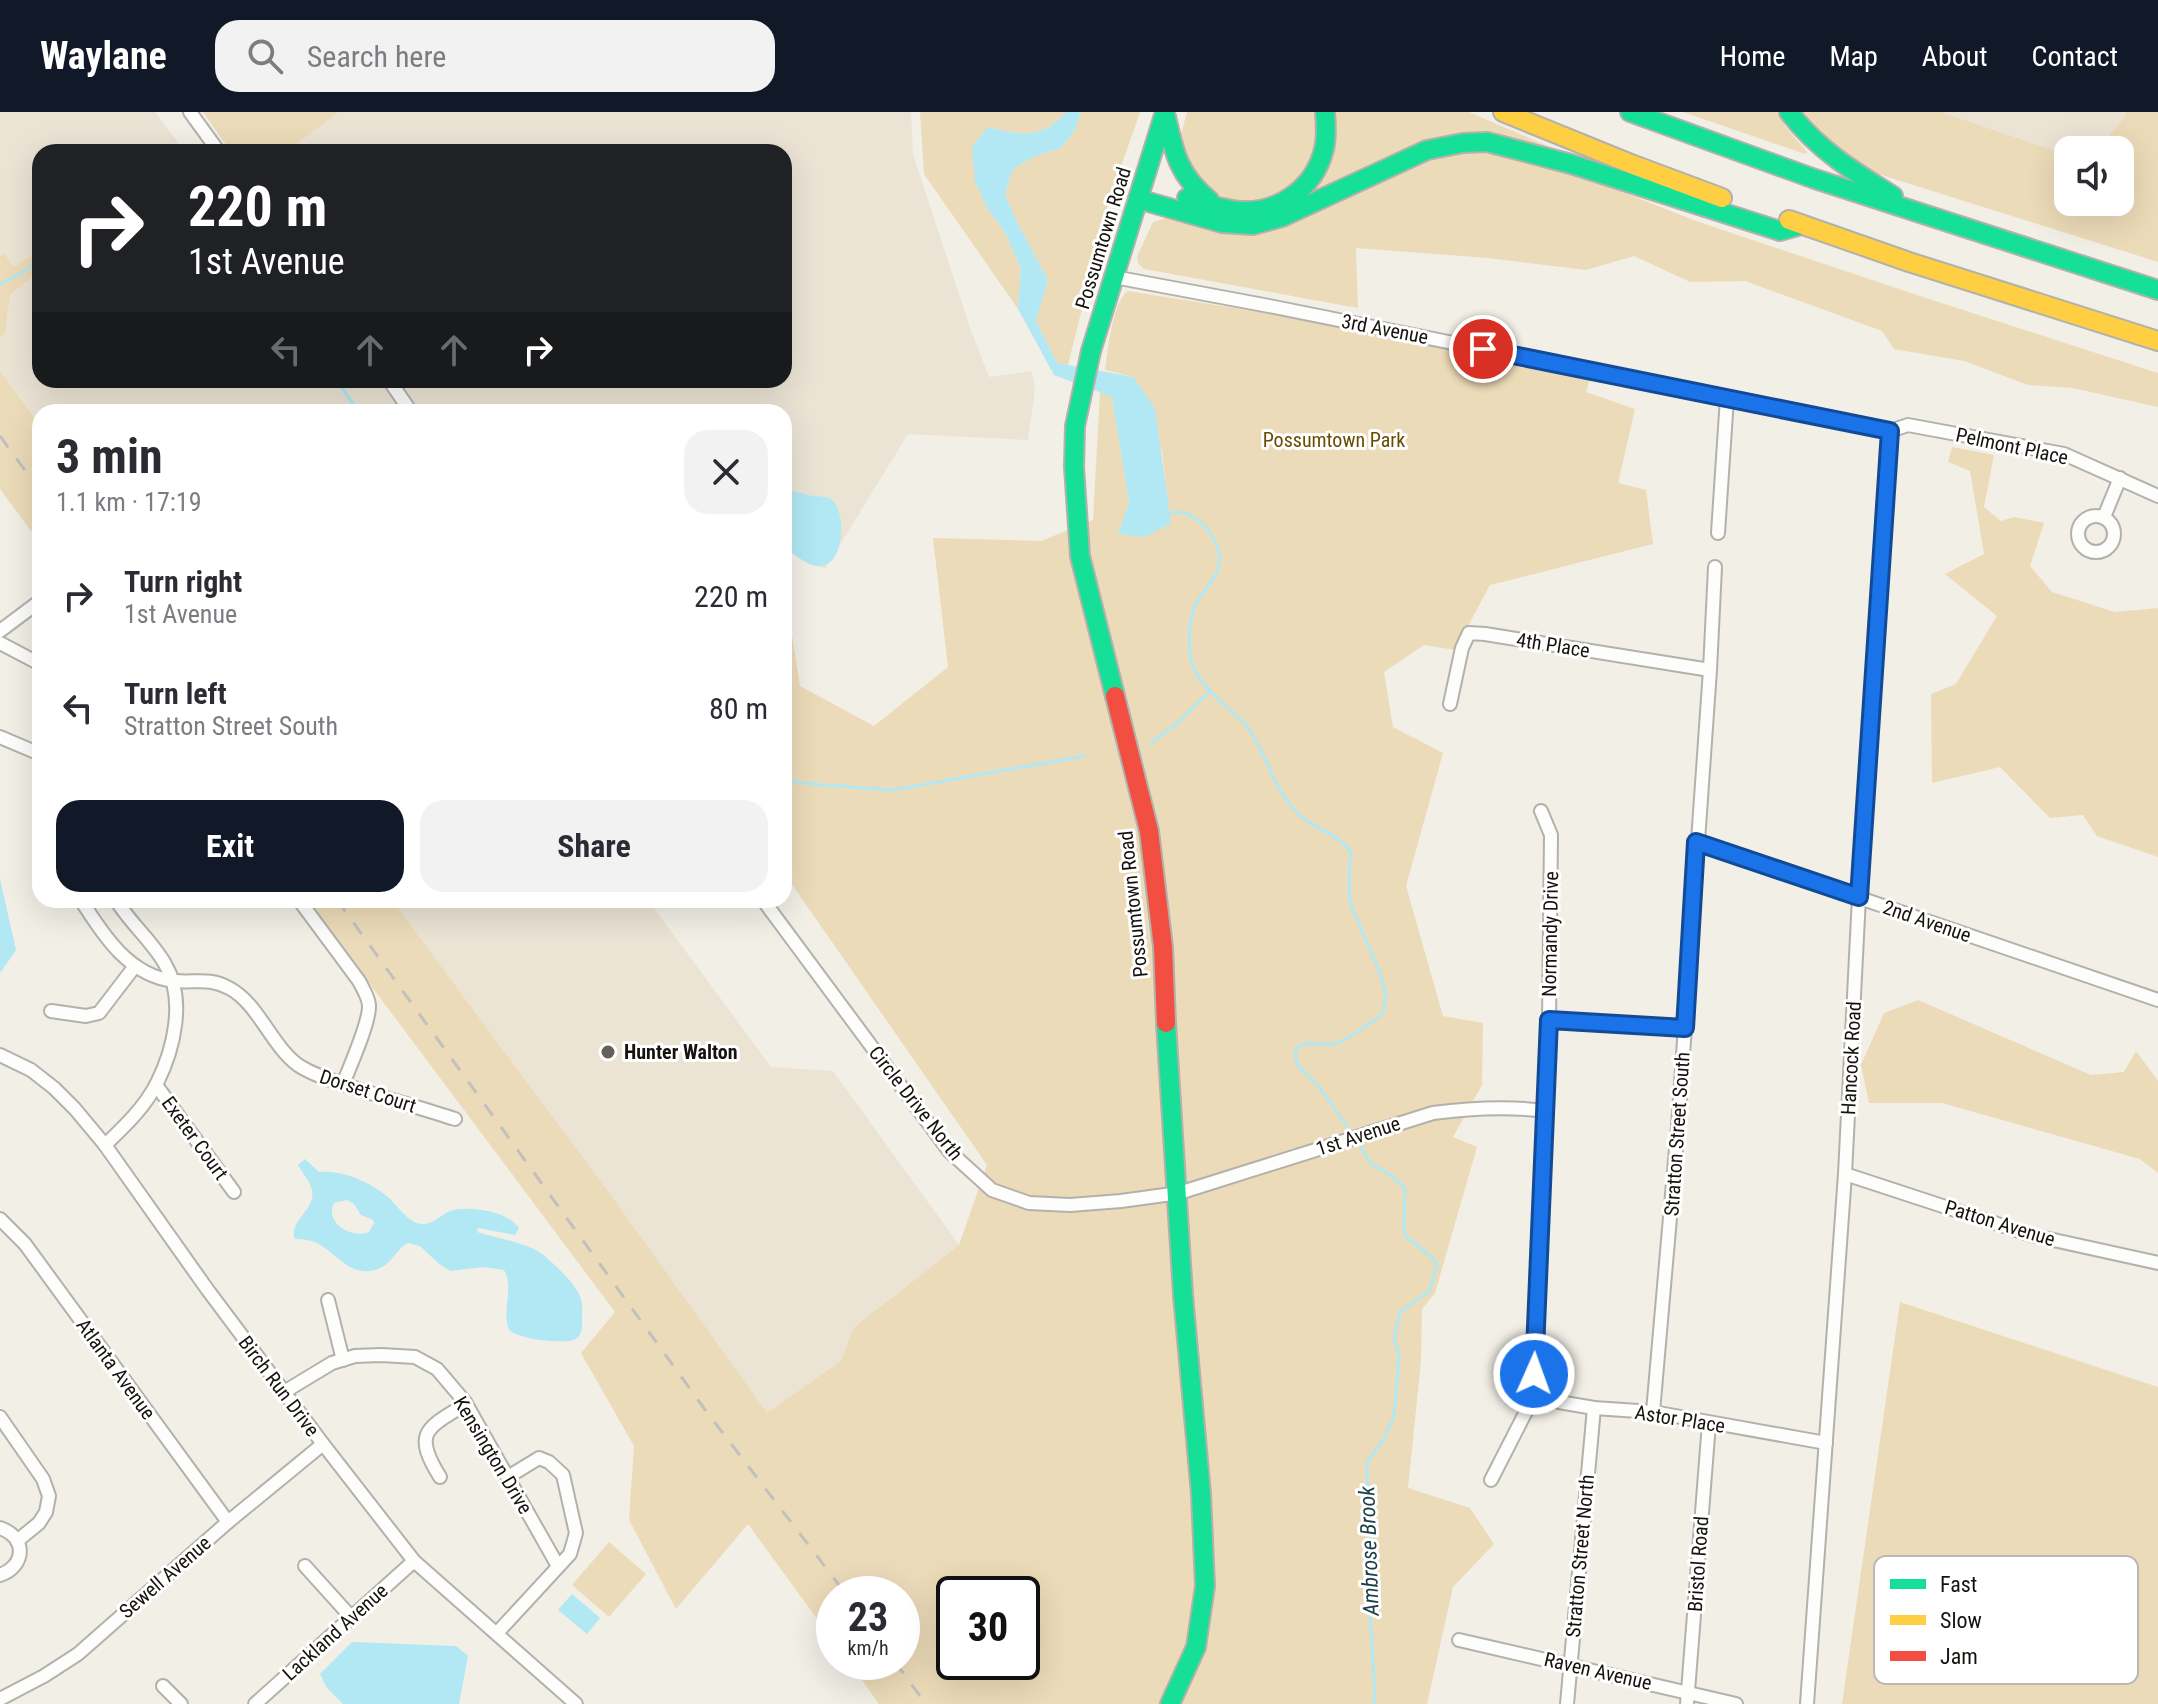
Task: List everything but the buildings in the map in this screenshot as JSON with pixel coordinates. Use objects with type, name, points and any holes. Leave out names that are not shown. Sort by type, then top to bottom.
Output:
[{"type":"main road","points":[[1140,192],[1246,211],[1290,198],[1301,190],[1325,153],[1328,138],[1325,112]]},
{"type":"main road","points":[[1503,112],[1631,164],[1801,225],[2158,341]]},
{"type":"main road","points":[[1630,112],[1815,179],[2158,290]]},
{"type":"main road","points":[[1789,112],[1805,133],[1826,152],[1922,215]]},
{"type":"main road","points":[[1165,113],[1174,155],[1184,178],[1216,206]]},
{"type":"main road","name":"Possumtown Road","points":[[1165,113],[1091,351],[1075,426],[1074,467],[1080,556],[1149,831],[1163,947],[1168,1076],[1201,1494],[1205,1586],[1196,1647],[1170,1704]]},
{"type":"main road","points":[[1140,192],[1222,223],[1253,225],[1296,211],[1427,150],[1487,142],[1571,164],[1780,231],[1801,225]]},
{"type":"street","points":[[190,112],[213,144]]},
{"type":"street","name":"3rd Avenue","points":[[1114,277],[1890,431]]},
{"type":"street","points":[[1718,533],[1727,398]]},
{"type":"street","name":"Pelmont Place","points":[[1890,431],[1908,425],[2064,454],[2158,496]]},
{"type":"street","name":"Hancock Road","points":[[1807,1704],[1845,1174],[1859,897],[1890,431]]},
{"type":"street","points":[[2104,517],[2120,478]]},
{"type":"street","name":"Stratton Street South","points":[[1653,1412],[1678,1126],[1715,567]]},
{"type":"street","points":[[0,631],[32,607]]},
{"type":"street","name":"4th Place","points":[[1450,704],[1462,648],[1469,633],[1710,670]]},
{"type":"street","points":[[0,643],[32,660]]},
{"type":"street","points":[[0,737],[32,751]]},
{"type":"street","name":"Normandy Drive","points":[[1538,1388],[1534,1374],[1549,1020],[1551,835],[1541,811]]},
{"type":"street","name":"2nd Avenue","points":[[1696,842],[2158,1000]]},
{"type":"street","points":[[86,908],[105,938],[135,966],[141,971],[173,981]]},
{"type":"street","points":[[105,1145],[123,1128],[156,1085],[175,1026],[173,981],[166,964],[122,908]]},
{"type":"street","points":[[305,908],[359,981],[369,1005],[368,1017],[343,1084]]},
{"type":"street","name":"Circle Drive North","points":[[769,908],[949,1151],[992,1190],[1029,1203],[1070,1205],[1176,1193]]},
{"type":"street","points":[[51,1011],[86,1016],[99,1013],[135,966]]},
{"type":"street","name":"Dorset Court","points":[[173,981],[211,980],[232,989],[243,998],[288,1055],[309,1071],[455,1119]]},
{"type":"street","points":[[1549,1020],[1685,1028]]},
{"type":"street","name":"Birch Run Drive","points":[[0,1055],[31,1070],[54,1088],[105,1145],[207,1289],[414,1561],[576,1704]]},
{"type":"street","name":"Exeter Court","points":[[156,1085],[234,1192]]},
{"type":"street","name":"1st Avenue","points":[[1176,1193],[1433,1113],[1467,1108],[1545,1111]]},
{"type":"street","name":"Patton Avenue","points":[[1845,1174],[2031,1235],[2158,1263]]},
{"type":"street","name":"Atlanta Avenue","points":[[0,1219],[25,1244],[228,1522]]},
{"type":"street","points":[[328,1300],[343,1360]]},
{"type":"street","name":"Kensington Drive","points":[[284,1392],[332,1363],[355,1356],[415,1357],[437,1369],[466,1404],[558,1566]]},
{"type":"street","points":[[1491,1480],[1538,1388]]},
{"type":"street","name":"Astor Place","points":[[1538,1388],[1559,1402],[1653,1412],[1826,1443]]},
{"type":"street","points":[[440,1477],[427,1457],[427,1432],[435,1423],[466,1404]]},
{"type":"street","name":"Stratton Street North","points":[[1567,1704],[1594,1408]]},
{"type":"street","points":[[0,1417],[43,1479],[49,1496],[46,1512],[39,1523],[17,1541]]},
{"type":"street","name":"Bristol Road","points":[[1688,1698],[1709,1423]]},
{"type":"street","name":"Sewell Avenue","points":[[0,1699],[78,1654],[228,1522],[323,1444]]},
{"type":"street","points":[[497,1633],[570,1554],[576,1533],[563,1475],[549,1462],[539,1458],[508,1477]]},
{"type":"street","points":[[0,1528],[17,1541],[20,1552],[10,1572],[0,1575]]},
{"type":"street","name":"Lackland Avenue","points":[[255,1704],[414,1561]]},
{"type":"street","points":[[305,1566],[351,1617]]},
{"type":"street","name":"Raven Avenue","points":[[1459,1640],[1570,1664],[1688,1698],[1736,1704]]},
{"type":"street","points":[[163,1686],[181,1704]]},
{"type":"shaded area","points":[[0,112],[155,112],[179,144],[32,144],[32,255],[14,267],[4,253],[0,256]]},
{"type":"shaded area","points":[[339,112],[911,112],[913,154],[989,377],[1032,371],[1035,390],[1028,440],[908,434],[825,569],[792,550],[792,404],[32,404],[32,414],[0,371],[0,337],[5,333],[10,295],[32,277],[32,388],[792,388],[792,144],[297,144]]},
{"type":"shaded area","points":[[1941,112],[2126,112],[2108,136],[2054,136],[2054,150]]},
{"type":"shaded area","points":[[398,908],[654,908],[771,1067],[833,1071],[959,1245],[853,1328],[841,1361],[767,1414],[616,1202]]},
{"type":"green space","points":[[203,112],[339,112],[297,144],[225,144]]},
{"type":"green space","points":[[920,112],[1066,112],[1049,127],[1030,133],[988,127],[986,206],[1005,233],[1021,268],[1018,309],[924,174]]},
{"type":"green space","points":[[1081,112],[1140,112],[1108,204],[1068,365],[1057,363],[1036,321],[1048,280],[1005,194],[1013,169],[1031,158],[1062,147],[1075,130]]},
{"type":"green space","points":[[1187,112],[1317,112],[1314,159],[1284,194],[1250,202],[1223,199],[1201,186],[1188,163],[1180,138]]},
{"type":"green space","points":[[1330,112],[1469,112],[1573,157],[1481,137],[1306,199]]},
{"type":"green space","points":[[1683,112],[1777,112],[1807,152],[1805,154]]},
{"type":"green space","points":[[1798,112],[1941,112],[2054,150],[2054,216],[2134,216],[2134,136],[2108,136],[2126,112],[2158,112],[2158,262],[1869,171],[1834,149]]},
{"type":"green space","points":[[1473,150],[1552,164],[1696,221],[2158,373],[2158,407],[2073,388],[2028,385],[1964,361],[1894,349],[1882,331],[1745,281],[1690,282],[1634,256],[1586,270],[1488,258],[1356,248],[1358,308],[1144,269],[1138,263],[1137,257],[1153,222],[1170,217],[1241,233],[1417,161]]},
{"type":"green space","points":[[4,253],[14,267],[32,255],[32,277],[10,295],[5,334],[0,337],[0,256]]},
{"type":"green space","name":"Possumtown Park","points":[[1128,291],[1284,316],[1591,375],[1586,392],[1635,409],[1618,483],[1646,490],[1653,544],[1490,585],[1455,650],[1424,645],[1384,672],[1393,727],[1443,753],[1406,886],[1443,1016],[1483,1023],[1482,1085],[1453,1137],[1477,1147],[1435,1293],[1422,1309],[1421,1361],[1408,1488],[1470,1508],[1494,1544],[1453,1587],[1427,1704],[879,1704],[862,1680],[920,1680],[920,1576],[816,1576],[816,1617],[748,1524],[676,1609],[629,1520],[634,1446],[581,1353],[615,1312],[313,908],[398,908],[616,1202],[767,1413],[841,1361],[853,1328],[959,1245],[987,1165],[792,885],[792,636],[800,686],[874,726],[948,667],[933,538],[1041,541],[1093,520],[1100,392],[1112,396],[1129,503],[1119,534],[1165,479],[1162,451],[1133,377],[1105,370],[1118,305]]},
{"type":"green space","points":[[0,371],[32,414],[32,532],[0,489]]},
{"type":"green space","points":[[1952,447],[1994,455],[1984,507],[2001,521],[2014,517],[2044,523],[2030,566],[2052,592],[2115,612],[2158,608],[2158,857],[2097,836],[2083,815],[2050,818],[2000,767],[1932,783],[1931,694],[1956,684],[1997,616],[1945,574],[1984,554],[1970,471],[1948,462]]},
{"type":"green space","points":[[1918,1000],[2091,1075],[2124,1072],[2136,1051],[2158,1081],[2158,1173],[2140,1159],[1942,1103],[1869,1103],[1861,1065],[1884,1013]]},
{"type":"green space","points":[[1900,1302],[2158,1387],[2158,1704],[1842,1704]]},
{"type":"green space","points":[[609,1542],[646,1574],[609,1617],[572,1585]]},
{"type":"water","points":[[1066,112],[1081,112],[1075,130],[1062,147],[1031,158],[1013,169],[1005,194],[1048,280],[1036,321],[1057,363],[1133,377],[1155,408],[1171,523],[1145,537],[1118,534],[1129,503],[1112,397],[1054,375],[1018,309],[1021,268],[975,181],[972,146],[988,127],[1030,133],[1049,127]]},
{"type":"water","points":[[792,491],[828,497],[837,506],[840,516],[841,539],[833,559],[826,565],[817,566],[792,552]]},
{"type":"water","points":[[0,879],[16,950],[0,973]]},
{"type":"water","points":[[305,1159],[319,1172],[347,1175],[365,1182],[388,1197],[417,1223],[429,1223],[458,1209],[487,1211],[506,1217],[519,1228],[515,1235],[478,1228],[477,1232],[534,1249],[564,1274],[582,1301],[579,1336],[571,1340],[552,1341],[510,1331],[506,1316],[508,1285],[504,1270],[483,1267],[450,1271],[420,1246],[408,1243],[384,1266],[362,1271],[347,1265],[319,1244],[295,1239],[295,1227],[312,1197],[311,1187],[298,1165]],"holes":[[[347,1200],[361,1215],[373,1220],[369,1232],[355,1233],[336,1223],[332,1210],[334,1203]]]},
{"type":"water","points":[[572,1594],[600,1618],[587,1634],[558,1610]]},
{"type":"water","points":[[352,1642],[456,1646],[468,1656],[459,1704],[343,1704],[327,1688],[320,1674]]},
{"type":"waterway","points":[[0,285],[32,267]]},
{"type":"waterway","points":[[342,388],[353,404]]},
{"type":"waterway","name":"Ambrose Brook","points":[[1167,513],[1183,512],[1201,522],[1213,537],[1219,554],[1217,572],[1192,614],[1189,636],[1195,671],[1207,688],[1252,734],[1292,807],[1351,852],[1350,903],[1386,993],[1383,1014],[1336,1044],[1303,1044],[1295,1054],[1297,1064],[1319,1087],[1353,1135]]},
{"type":"waterway","points":[[1151,743],[1181,720],[1210,691]]},
{"type":"waterway","points":[[792,780],[893,790],[1084,756]]},
{"type":"waterway","name":"Ambrose Brook","points":[[1357,1142],[1371,1163],[1405,1188],[1404,1234],[1437,1264],[1430,1290],[1400,1312],[1394,1339],[1399,1354],[1394,1416],[1384,1439],[1367,1462],[1373,1565],[1370,1611],[1374,1704]]},
{"type":"railway","points":[[0,436],[32,480]]},
{"type":"railway","points":[[343,908],[706,1411],[832,1576]]},
{"type":"railway","points":[[908,1680],[926,1704]]},
{"type":"traffic: fast","points":[[1165,112],[1138,199],[1222,223],[1253,225],[1282,217],[1427,150],[1487,142],[1571,164],[1780,231],[1801,225]]},
{"type":"traffic: fast","points":[[1187,198],[1241,211],[1269,208],[1294,195],[1313,175],[1319,163],[1326,140],[1325,112]]},
{"type":"traffic: fast","points":[[1630,112],[1815,179],[2158,290]]},
{"type":"traffic: fast","points":[[1789,112],[1824,149],[1893,196]]},
{"type":"traffic: fast","points":[[1166,117],[1184,173],[1209,200]]},
{"type":"traffic: fast","points":[[1115,696],[1080,556],[1074,467],[1075,426],[1091,351],[1138,199]]},
{"type":"traffic: fast","points":[[1166,1023],[1205,1586],[1196,1647],[1170,1704]]},
{"type":"traffic: slow","points":[[1503,112],[1722,198]]},
{"type":"traffic: slow","points":[[1789,220],[1909,262],[2158,341]]},
{"type":"traffic: jam","points":[[1115,696],[1149,831],[1163,947],[1166,1023]]},
{"type":"place","name":"Hunter Walton","points":[[608,1052]]},
{"type":"route","points":[[1483,349],[1890,431],[1859,897],[1696,842],[1685,1028],[1549,1020],[1534,1374]]}]
